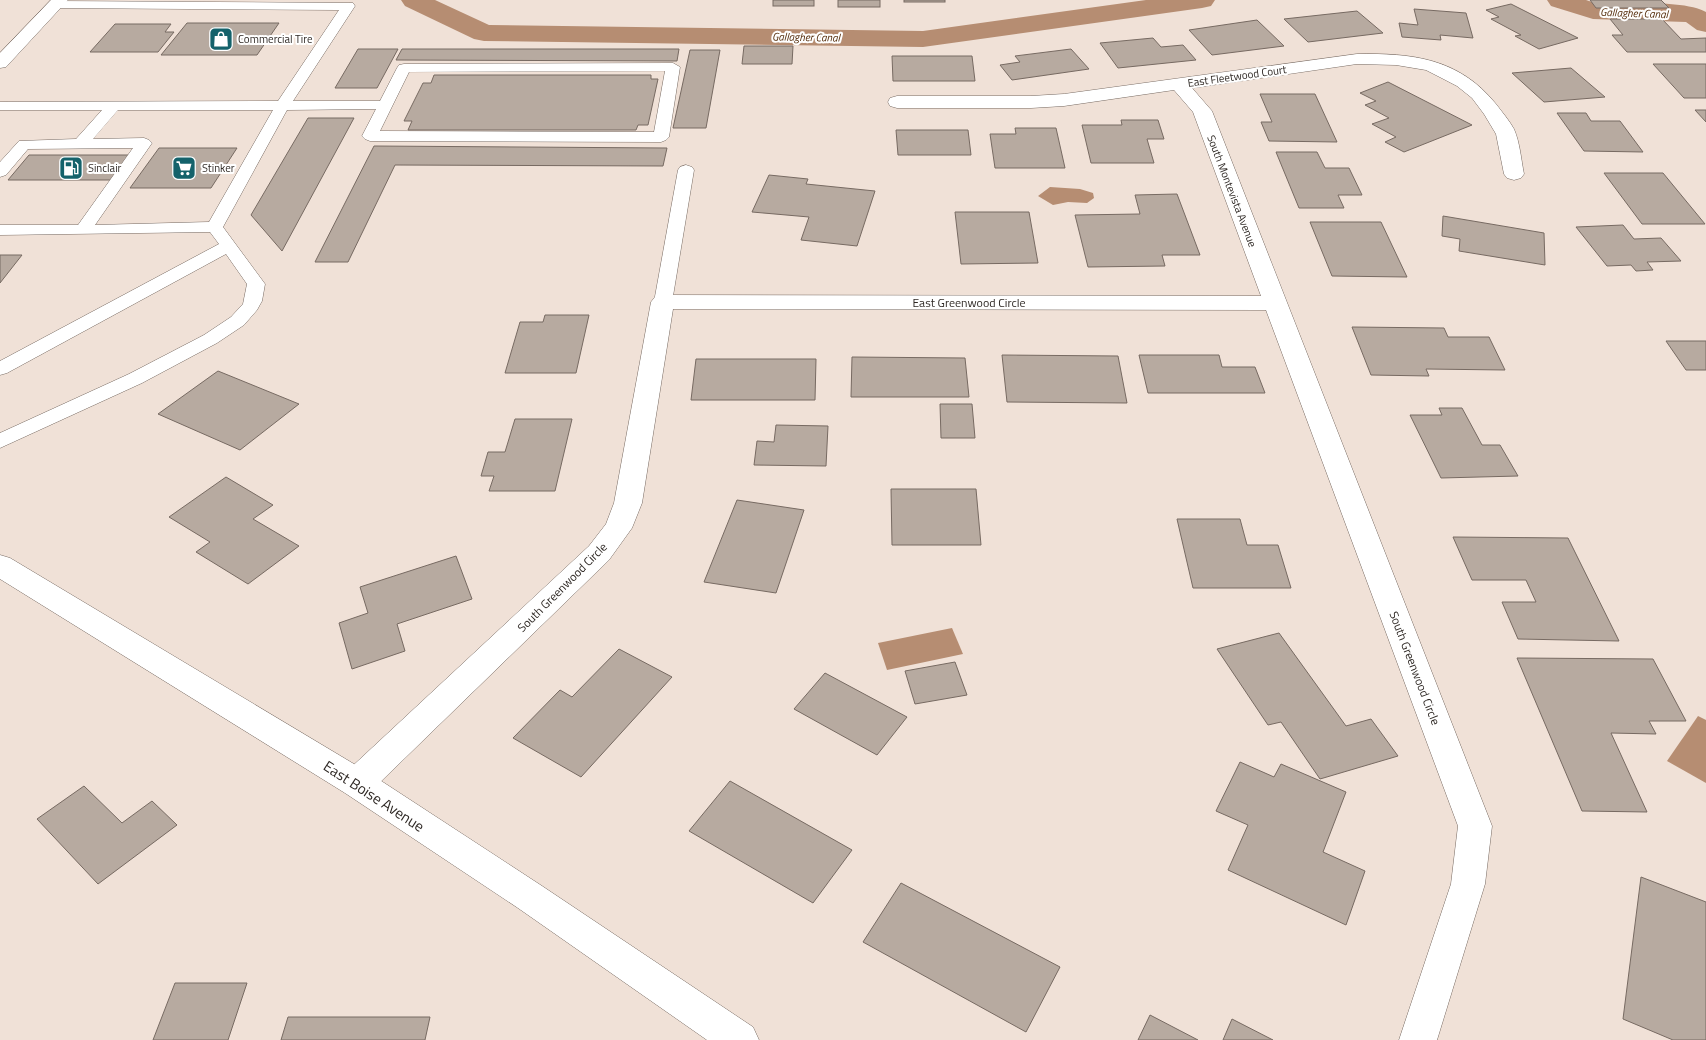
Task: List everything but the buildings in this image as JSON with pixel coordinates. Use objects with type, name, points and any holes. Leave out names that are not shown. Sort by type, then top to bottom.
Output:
[{"type":"street","points":[[0,63],[58,3]]},
{"type":"street","name":"East Fleetwood Court","points":[[896,102],[1031,102],[1064,100],[1357,59],[1384,58],[1415,62],[1436,68],[1463,79],[1481,94],[1504,129],[1514,174]]},
{"type":"street","name":"South Montevista Avenue","points":[[1179,84],[1202,111],[1275,303]]},
{"type":"street","name":"East Greenwood Circle","points":[[663,302],[1275,303]]},
{"type":"street","name":"South Greenwood Circle","points":[[358,784],[599,553],[618,528],[628,504],[663,302]]},
{"type":"street","name":"South Greenwood Circle","points":[[1275,303],[1475,826],[1468,884],[1418,1040]]},
{"type":"street","name":"East Boise Avenue","points":[[0,565],[358,784],[530,897],[740,1040]]},
{"type":"lane","points":[[58,3],[348,6],[282,106],[215,227]]},
{"type":"lane","points":[[674,67],[661,136],[370,136],[385,105],[404,68],[674,67]]},
{"type":"lane","points":[[0,106],[385,105]]},
{"type":"lane","points":[[81,143],[114,106]]},
{"type":"lane","points":[[0,172],[24,144],[144,143],[83,230]]},
{"type":"lane","points":[[663,302],[686,170]]},
{"type":"lane","points":[[0,230],[215,227]]},
{"type":"lane","points":[[0,440],[174,360],[229,328],[250,307],[256,284],[215,227]]},
{"type":"lane","points":[[0,368],[228,246]]},
{"type":"shaded area","points":[[1050,187],[1080,189],[1093,193],[1094,198],[1087,203],[1068,202],[1053,205],[1038,196]]},
{"type":"shaded area","points":[[952,628],[963,654],[887,670],[878,643]]},
{"type":"shaded area","points":[[1698,716],[1706,720],[1706,783],[1667,761]]},
{"type":"waterway","name":"Gallagher Canal","points":[[414,0],[484,33],[923,39],[1202,0]]},
{"type":"waterway","name":"Gallagher Canal","points":[[1560,0],[1593,11],[1660,12],[1693,15],[1706,24]]},
{"type":"place","name":"Commercial Tire","points":[[221,39]]},
{"type":"place","name":"Sinclair","points":[[71,168]]},
{"type":"place","name":"Stinker","points":[[184,168]]}]
